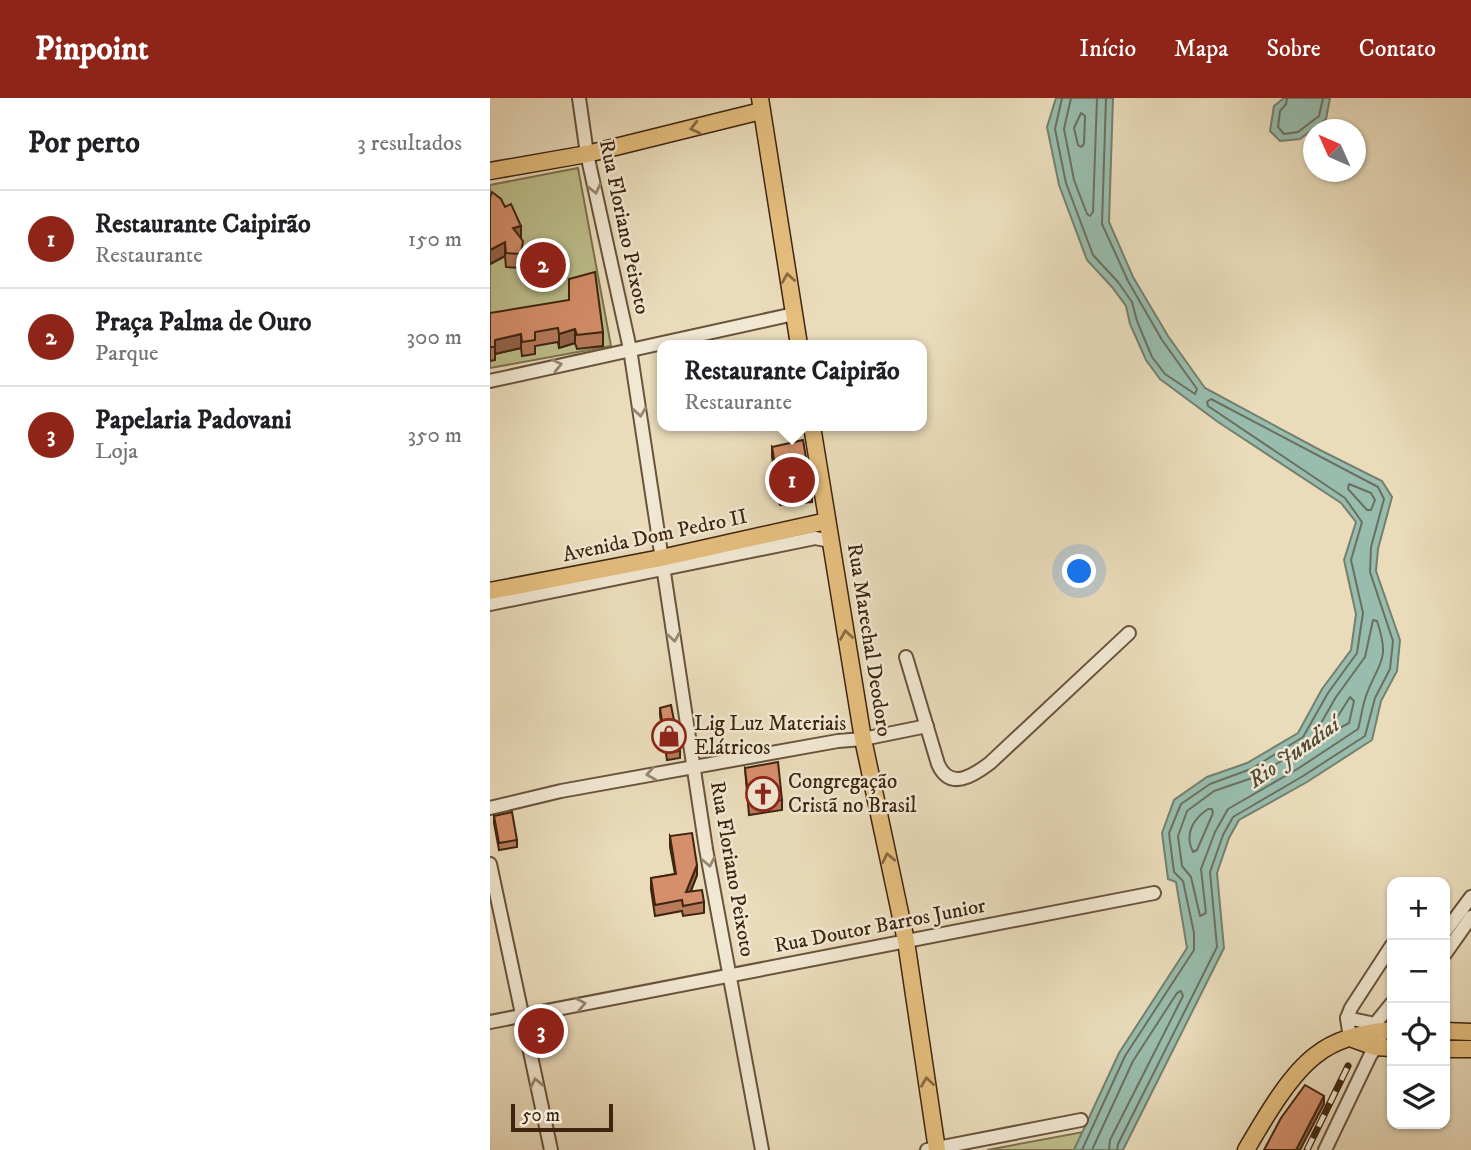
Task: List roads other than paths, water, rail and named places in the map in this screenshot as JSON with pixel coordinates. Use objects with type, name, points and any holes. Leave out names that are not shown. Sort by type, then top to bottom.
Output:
[{"type":"main road","points":[[490,171],[587,154],[760,105],[798,340]]},
{"type":"main road","name":"Rua Marechal Deodoro","points":[[813,431],[863,740],[906,941],[933,1149]]},
{"type":"main road","name":"Avenida Dom Pedro II","points":[[490,591],[662,563],[827,521]]},
{"type":"main road","points":[[1245,1150],[1267,1114],[1314,1056],[1350,1038],[1387,1030]]},
{"type":"main road","points":[[1450,1031],[1471,1032]]},
{"type":"main road","points":[[1350,1038],[1375,1047],[1387,1048]]},
{"type":"main road","points":[[1450,1049],[1471,1049]]},
{"type":"street","name":"Rua Floriano Peixoto","points":[[579,98],[587,154],[630,349],[706,849],[762,1150]]},
{"type":"street","points":[[672,340],[794,314]]},
{"type":"street","points":[[490,381],[657,343]]},
{"type":"street","points":[[490,604],[662,563],[815,538],[831,541]]},
{"type":"street","points":[[906,657],[942,774],[951,779],[972,777],[1129,633]]},
{"type":"street","points":[[490,808],[561,790],[838,741],[863,740],[927,726]]},
{"type":"street","points":[[490,864],[551,1150]]},
{"type":"street","name":"Rua Doutor Barros Junior","points":[[490,1022],[1154,893]]},
{"type":"street","points":[[1450,925],[1471,897]]},
{"type":"street","points":[[1450,947],[1471,917]]},
{"type":"street","points":[[1350,1038],[1347,1018],[1356,998],[1387,952]]},
{"type":"street","points":[[1347,1018],[1375,1024],[1387,1009]]},
{"type":"street","points":[[1325,1150],[1375,1047],[1387,1034]]},
{"type":"street","points":[[933,1149],[1081,1120]]},
{"type":"water","name":"Rio Jundiaí","points":[[1056,98],[1113,98],[1109,222],[1133,277],[1168,336],[1205,388],[1382,481],[1392,497],[1378,549],[1376,571],[1400,640],[1397,671],[1381,701],[1372,740],[1307,782],[1239,820],[1229,838],[1217,873],[1224,948],[1123,1150],[1074,1150],[1119,1053],[1187,948],[1176,882],[1168,879],[1162,833],[1174,800],[1207,777],[1247,763],[1298,733],[1322,689],[1351,650],[1356,614],[1344,560],[1356,522],[1341,503],[1218,422],[1160,379],[1146,360],[1130,324],[1126,306],[1087,260],[1059,185],[1047,127]]},
{"type":"water","points":[[1284,98],[1330,98],[1326,119],[1303,119],[1303,137],[1300,139],[1280,141],[1270,131],[1274,106]]},
{"type":"railway","points":[[1307,1150],[1348,1066]]},
{"type":"place","name":"Praça Palma de Ouro","points":[[543,265]]},
{"type":"place","name":"Restaurante Caipirão","points":[[792,480]]},
{"type":"place","name":"Lig Luz Materiais Elátricos","points":[[669,736]]},
{"type":"place","name":"Congregação Cristã no Brasil","points":[[763,794]]},
{"type":"place","name":"Papelaria Padovani","points":[[541,1031]]}]
